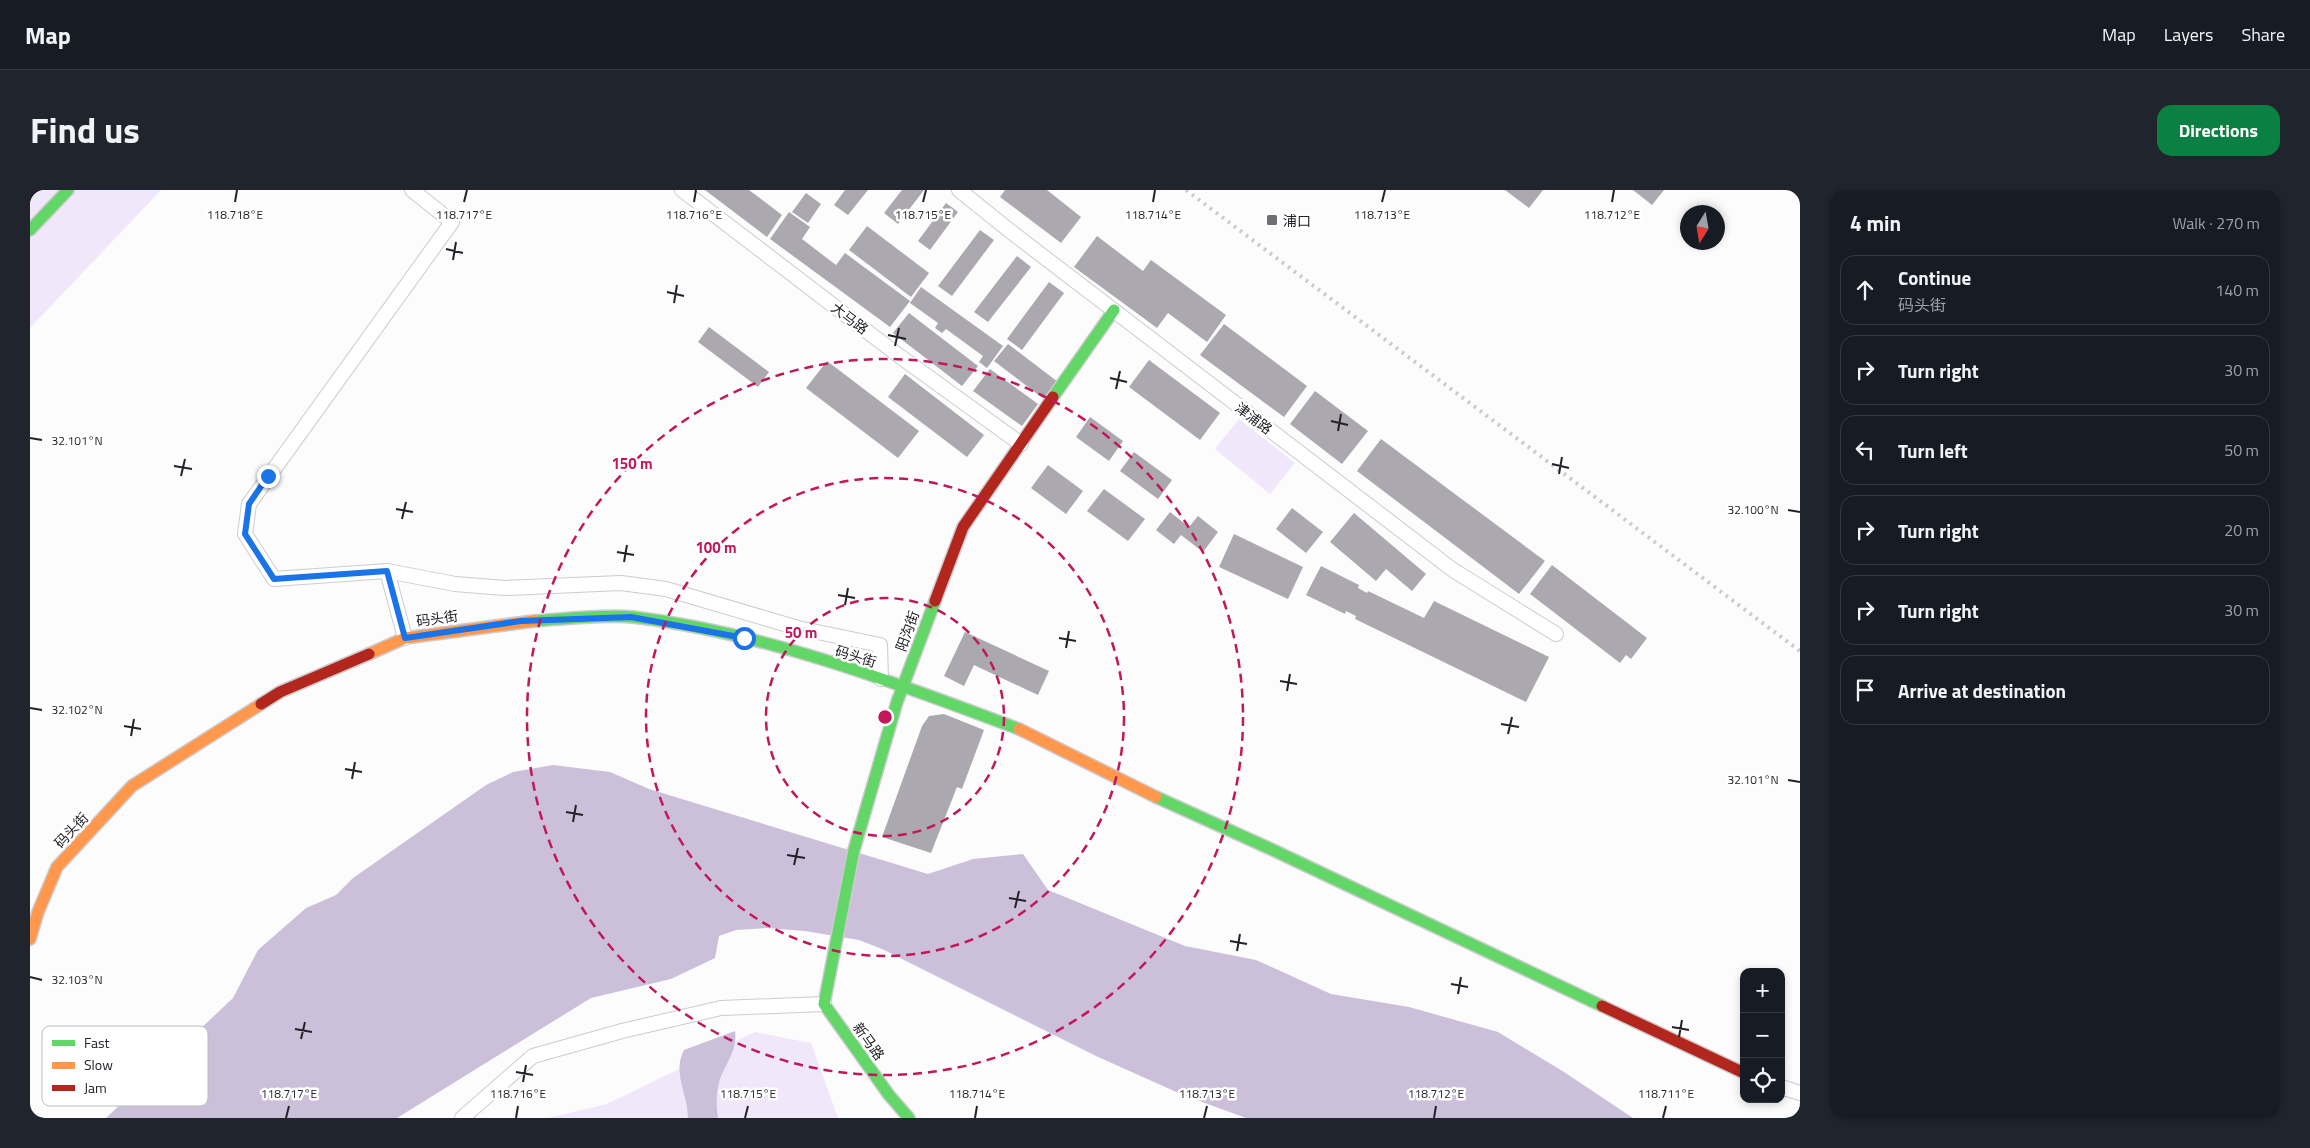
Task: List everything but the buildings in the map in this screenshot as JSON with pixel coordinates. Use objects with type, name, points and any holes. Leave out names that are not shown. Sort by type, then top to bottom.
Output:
[{"type":"street","points":[[30,230],[68,190]]},
{"type":"street","points":[[412,190],[452,222],[249,504],[245,534],[274,579],[387,571],[454,584],[506,588],[621,583],[666,590],[798,628],[880,645],[881,679]]},
{"type":"street","name":"大马路","points":[[682,190],[898,355],[1021,444]]},
{"type":"street","name":"津浦路","points":[[960,190],[1010,231],[1453,570],[1556,634]]},
{"type":"street","name":"阳沟街","points":[[824,1004],[854,850],[903,686],[964,527],[1114,310]]},
{"type":"street","points":[[387,571],[405,638]]},
{"type":"street","name":"码头街","points":[[30,939],[38,912],[57,867],[132,786],[280,692],[405,638],[521,621],[631,617],[744,638],[903,686],[1028,732],[1161,800],[1273,850],[1740,1071]]},
{"type":"street","points":[[462,1118],[533,1056],[622,1031],[721,1008],[824,1004]]},
{"type":"street","name":"新马路","points":[[824,1004],[889,1095],[909,1118]]},
{"type":"street","points":[[1785,1087],[1800,1093]]},
{"type":"street","name":"新马路","points":[[889,1095],[899,1118]]},
{"type":"shaded area","points":[[30,190],[161,190],[30,328]]},
{"type":"shaded area","points":[[1239,419],[1295,463],[1270,494],[1215,449]]},
{"type":"shaded area","points":[[553,765],[610,772],[649,789],[928,874],[973,859],[1023,854],[1048,890],[1185,946],[1256,960],[1331,994],[1409,1007],[1498,1032],[1564,1072],[1633,1118],[1246,1118],[1183,1095],[1096,1056],[882,949],[859,940],[805,931],[767,928],[736,930],[719,936],[715,958],[671,979],[591,998],[397,1118],[106,1118],[119,1106],[208,1106],[208,1026],[203,1026],[233,998],[258,950],[306,908],[336,895],[353,878],[486,785],[513,772]]},
{"type":"shaded area","points":[[735,1031],[735,1044],[720,1079],[718,1089],[718,1118],[688,1118],[680,1075],[681,1058],[684,1050]]},
{"type":"shaded area","points":[[755,1032],[811,1043],[838,1118],[548,1118],[607,1104]]},
{"type":"railway","points":[[1186,190],[1800,651]]},
{"type":"traffic: fast","points":[[30,230],[68,190]]},
{"type":"traffic: fast","points":[[1053,397],[1114,310]]},
{"type":"traffic: fast","points":[[909,1118],[889,1095],[824,1004],[854,850],[897,702],[935,601]]},
{"type":"traffic: fast","points":[[534,621],[622,616],[683,624],[781,647],[829,661],[1019,729]]},
{"type":"traffic: fast","points":[[1156,797],[1273,850],[1602,1006]]},
{"type":"traffic: slow","points":[[369,654],[405,638],[534,621]]},
{"type":"traffic: slow","points":[[30,939],[38,912],[57,867],[132,786],[261,704]]},
{"type":"traffic: slow","points":[[1019,729],[1156,797]]},
{"type":"traffic: jam","points":[[935,601],[963,527],[1053,397]]},
{"type":"traffic: jam","points":[[261,704],[280,692],[369,654]]},
{"type":"traffic: jam","points":[[1602,1006],[1740,1071]]},
{"type":"place","name":"浦口","points":[[1272,220]]},
{"type":"route","points":[[268,476],[249,504],[245,534],[274,579],[387,571],[405,638],[521,621],[631,617],[744,638]]}]
